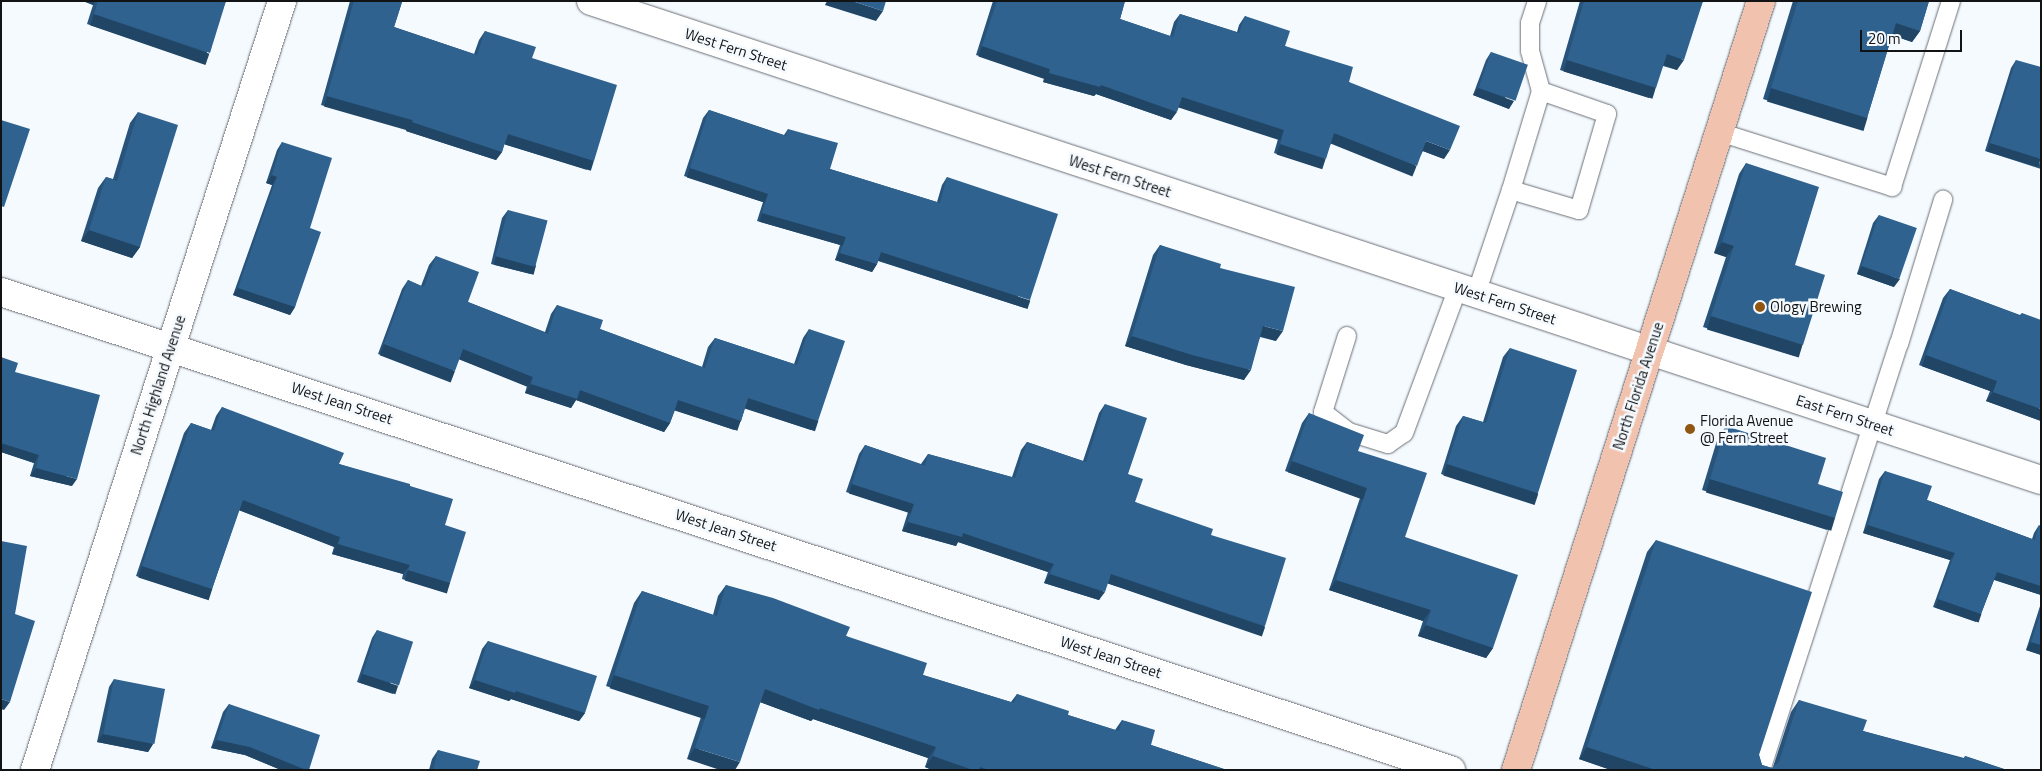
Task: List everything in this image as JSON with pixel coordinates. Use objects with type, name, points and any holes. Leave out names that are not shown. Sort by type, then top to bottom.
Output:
[{"type":"main road","name":"North Florida Avenue","points":[[1516,770],[1761,1]]},
{"type":"street","name":"North Highland Avenue","points":[[35,770],[282,1]]},
{"type":"street","name":"West Fern Street","points":[[591,1],[1649,351]]},
{"type":"street","name":"West Jean Street","points":[[1,292],[170,346],[1451,770]]},
{"type":"street","name":"East Fern Street","points":[[1649,351],[2041,480]]},
{"type":"lane","points":[[1347,336],[1323,412],[1350,432],[1388,444],[1404,433],[1511,190],[1540,91],[1530,51],[1530,23],[1537,1]]},
{"type":"lane","points":[[1719,132],[1892,188],[1951,1]]},
{"type":"lane","points":[[1511,190],[1579,210],[1582,202],[1607,114],[1540,91]]},
{"type":"lane","points":[[1761,770],[1943,200]]},
{"type":"building","points":[[98,1],[226,1],[210,53],[94,14]]},
{"type":"building","points":[[354,1],[402,2],[394,27],[477,55],[485,31],[536,47],[532,58],[617,85],[594,161],[508,134],[502,152],[412,122],[413,120],[327,96]]},
{"type":"building","points":[[852,1],[886,1],[883,11]]},
{"type":"building","points":[[997,1],[1125,1],[1120,19],[1173,37],[1180,14],[1239,33],[1245,16],[1290,31],[1285,46],[1353,67],[1349,82],[1460,126],[1450,150],[1426,141],[1417,166],[1334,133],[1326,159],[1280,144],[1284,130],[1182,97],[1177,112],[1101,85],[1100,87],[1049,73],[1050,69],[982,46]]},
{"type":"building","points":[[1584,1],[1703,1],[1684,60],[1667,54],[1656,88],[1567,60]]},
{"type":"building","points":[[1798,1],[1929,1],[1920,31],[1896,23],[1867,118],[1771,88]]},
{"type":"building","points":[[1491,52],[1528,65],[1516,101],[1479,88]]},
{"type":"building","points":[[2016,60],[2041,67],[2041,159],[1990,143]]},
{"type":"building","points":[[709,110],[786,136],[788,129],[838,143],[830,169],[940,203],[947,177],[1058,214],[1030,300],[881,252],[877,264],[840,253],[846,237],[762,213],[768,194],[690,168]]},
{"type":"building","points":[[138,112],[178,125],[140,247],[89,230],[106,177],[117,181]]},
{"type":"building","points":[[1,120],[30,129],[4,207],[1,206]]},
{"type":"building","points":[[282,142],[332,158],[310,228],[321,232],[295,307],[238,288],[277,177],[272,175]]},
{"type":"building","points":[[1746,163],[1819,187],[1795,265],[1825,275],[1803,345],[1711,316],[1734,246],[1722,242]]},
{"type":"building","points":[[508,210],[548,221],[535,267],[496,256]]},
{"type":"building","points":[[1879,215],[1917,228],[1899,279],[1861,266]]},
{"type":"building","points":[[1160,245],[1221,264],[1220,268],[1295,287],[1283,331],[1263,326],[1251,370],[1192,355],[1132,336]]},
{"type":"building","points":[[436,256],[479,272],[468,302],[548,334],[557,305],[603,320],[600,329],[705,368],[715,338],[797,365],[809,329],[845,341],[818,421],[748,398],[741,421],[678,400],[670,423],[580,390],[577,399],[531,384],[533,377],[463,349],[455,371],[384,344],[408,280],[424,287]]},
{"type":"building","points":[[1950,289],[2021,316],[2022,313],[2041,320],[2041,409],[1993,392],[1997,381],[1926,355]]},
{"type":"building","points":[[1510,348],[1577,370],[1538,493],[1447,464],[1463,416],[1486,423]]},
{"type":"building","points":[[1,357],[18,363],[15,372],[100,395],[77,479],[36,468],[39,455],[1,443]]},
{"type":"building","points":[[1105,404],[1147,418],[1128,474],[1143,479],[1135,502],[1213,529],[1211,535],[1286,558],[1265,626],[1111,574],[1105,592],[1050,574],[1054,564],[963,533],[962,537],[908,522],[914,504],[852,484],[865,445],[925,466],[928,454],[1015,478],[1027,442],[1086,462]]},
{"type":"building","points":[[222,407],[344,453],[339,464],[410,484],[410,486],[453,499],[445,525],[466,532],[450,583],[408,570],[410,565],[338,544],[340,537],[243,500],[212,589],[142,566],[191,423],[214,431]]},
{"type":"building","points":[[1309,413],[1364,435],[1358,451],[1427,473],[1405,537],[1518,575],[1493,648],[1426,625],[1431,610],[1336,580],[1367,488],[1292,461]]},
{"type":"building","points":[[1726,426],[1826,458],[1818,484],[1843,492],[1835,518],[1710,479]]},
{"type":"building","points":[[1885,471],[1932,486],[1927,500],[2035,540],[2039,525],[2041,526],[2041,586],[1997,572],[1981,614],[1938,599],[1955,553],[1868,525]]},
{"type":"building","points":[[1656,540],[1812,592],[1759,755],[1762,765],[1772,768],[1779,762],[1799,700],[1867,720],[1863,731],[1964,759],[1965,756],[2007,770],[1656,770],[1587,747]]},
{"type":"building","points":[[1,541],[27,546],[15,614],[35,621],[10,702],[1,699]]},
{"type":"building","points":[[726,585],[773,598],[850,627],[846,636],[927,663],[923,675],[1014,703],[1017,694],[1069,711],[1068,715],[1119,731],[1122,720],[1155,730],[1151,745],[1227,770],[989,770],[980,767],[979,770],[973,770],[933,756],[936,747],[820,708],[819,710],[765,689],[740,762],[695,748],[709,706],[614,675],[642,591],[717,616]]},
{"type":"building","points":[[2041,613],[2041,645],[2031,642]]},
{"type":"building","points":[[377,630],[413,642],[399,685],[363,674]]},
{"type":"building","points":[[488,641],[597,676],[585,713],[475,680]]},
{"type":"building","points":[[114,679],[165,689],[154,744],[103,734]]},
{"type":"building","points":[[229,704],[320,735],[309,770],[250,747],[217,740]]},
{"type":"building","points":[[438,750],[480,761],[477,770],[433,770]]},
{"type":"place","name":"Ology Brewing","points":[[1760,307]]},
{"type":"place","name":"Florida Avenue @ Fern Street","points":[[1690,429]]}]
